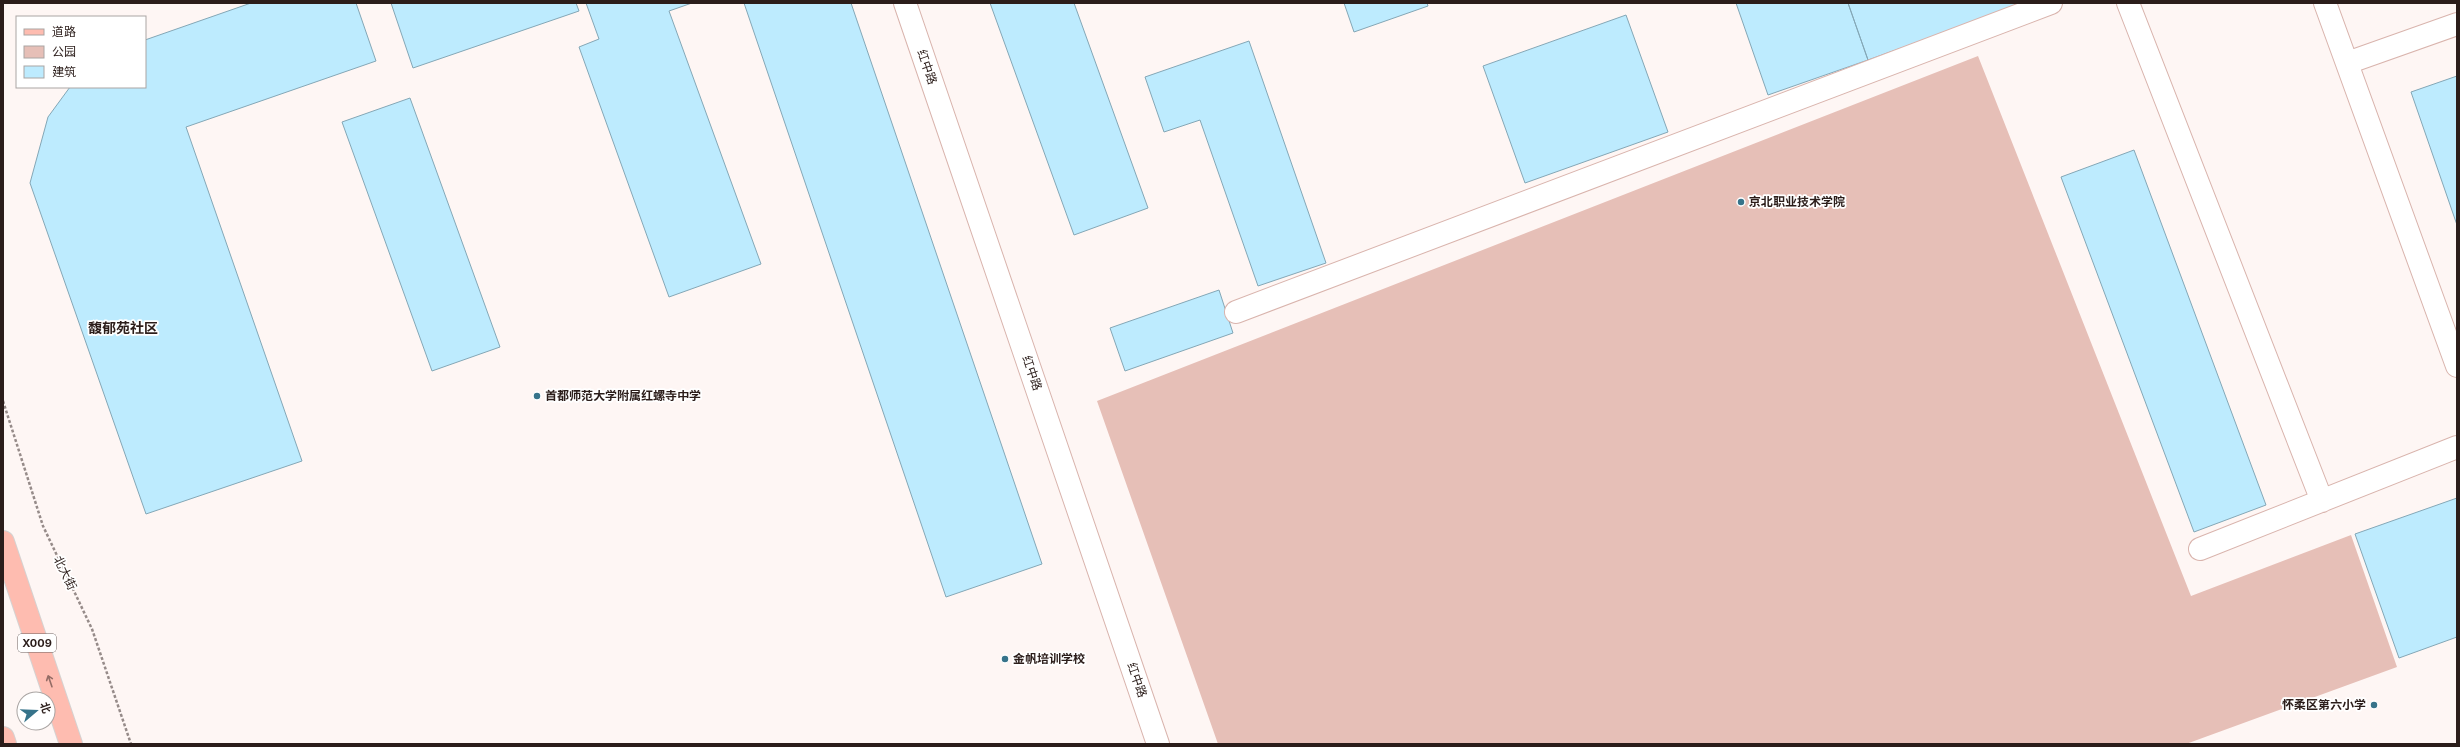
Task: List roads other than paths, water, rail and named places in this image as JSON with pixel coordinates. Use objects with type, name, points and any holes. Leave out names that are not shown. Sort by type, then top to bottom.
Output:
[{"type":"main road","name":"X009","points":[[3,542],[71,744]]},
{"type":"main road","points":[[3,738],[5,744]]},
{"type":"street","name":"红中路","points":[[905,3],[1158,744]]},
{"type":"street","points":[[1236,312],[2051,3]]},
{"type":"street","points":[[2128,3],[2322,501]]},
{"type":"street","points":[[2325,3],[2457,366]]},
{"type":"street","points":[[2347,63],[2457,24]]},
{"type":"street","points":[[2200,549],[2457,447]]},
{"type":"place","name":"京北职业技术学院","points":[[1741,202]]},
{"type":"place","name":"首都师范大学附属红螺寺中学","points":[[537,396]]},
{"type":"place","name":"金帆培训学校","points":[[1005,659]]},
{"type":"place","name":"怀柔区第六小学","points":[[2374,705]]},
{"type":"district","name":"馥郁苑社区","points":[[123,328]]}]
